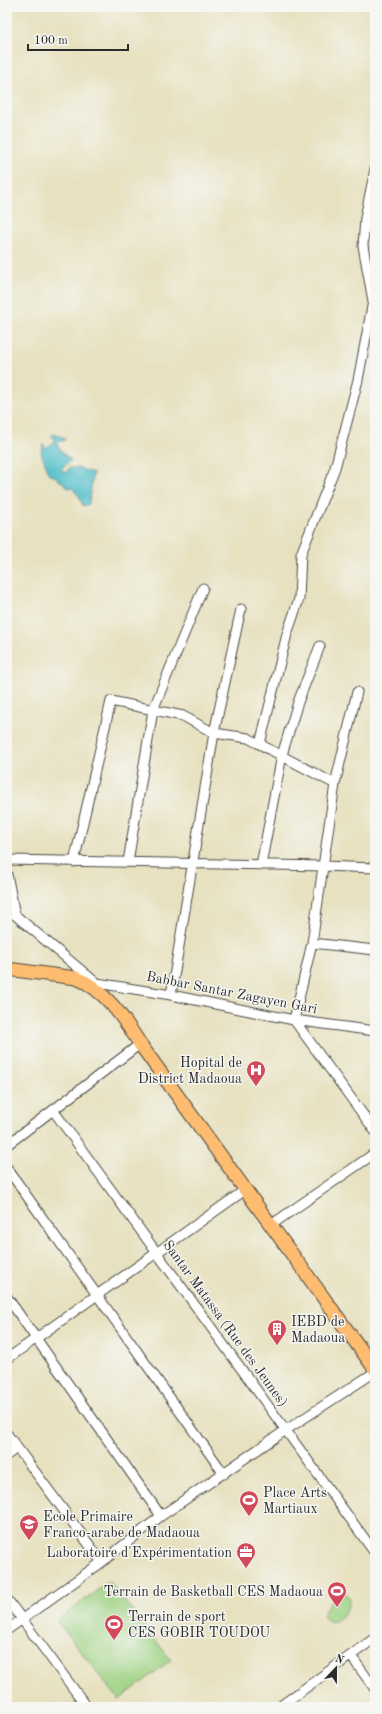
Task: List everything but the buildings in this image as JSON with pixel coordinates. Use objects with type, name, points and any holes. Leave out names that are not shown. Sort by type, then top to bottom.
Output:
[{"type":"highway","points":[[7,969],[89,981],[126,1020],[140,1044],[375,1369]]},
{"type":"street","points":[[260,744],[287,634],[299,599],[301,554],[335,468],[358,380],[373,301],[363,246],[365,218],[375,169]]},
{"type":"street","points":[[128,862],[153,710],[203,588]]},
{"type":"street","points":[[171,994],[191,863],[214,733],[241,609]]},
{"type":"street","points":[[262,865],[282,755],[298,702],[320,646]]},
{"type":"street","points":[[357,692],[335,784],[312,943],[294,1020],[375,1131]]},
{"type":"street","points":[[74,862],[111,701],[183,716],[214,733],[248,738],[335,784]]},
{"type":"street","points":[[7,860],[375,868]]},
{"type":"street","points":[[7,874],[15,915],[89,981]]},
{"type":"street","points":[[312,943],[375,950]]},
{"type":"street","name":"Babbar Santar Zagayen Gari","points":[[89,981],[171,994],[294,1020],[375,1031]]},
{"type":"street","points":[[7,1145],[140,1044]]},
{"type":"street","name":"Santar Matassa (Rue des Jeunes)","points":[[53,1110],[375,1553]]},
{"type":"street","points":[[271,1225],[375,1153]]},
{"type":"street","points":[[7,1168],[98,1294],[224,1474]]},
{"type":"street","points":[[7,1359],[245,1190]]},
{"type":"street","points":[[7,1297],[161,1516]]},
{"type":"street","points":[[7,1630],[102,1562],[161,1516],[286,1430],[375,1372]]},
{"type":"street","points":[[7,1434],[102,1562]]},
{"type":"street","points":[[7,1455],[17,1448]]},
{"type":"street","points":[[7,1599],[87,1707]]},
{"type":"street","points":[[278,1707],[375,1638]]},
{"type":"street","points":[[351,1656],[375,1689]]},
{"type":"street","points":[[290,1699],[296,1707]]},
{"type":"green space","name":"Terrain de sport CES GOBIR TOUDOU","points":[[109,1581],[171,1660],[119,1700],[57,1621]]},
{"type":"green space","name":"Terrain de Basketball CES Madaoua","points":[[341,1593],[344,1593],[349,1597],[349,1602],[345,1613],[337,1620],[328,1620],[323,1616],[326,1609],[332,1599]]},
{"type":"water","points":[[53,434],[65,438],[65,440],[56,443],[63,453],[71,460],[61,469],[66,473],[69,468],[78,468],[93,473],[89,504],[83,506],[74,489],[66,487],[64,483],[58,480],[57,477],[50,475],[47,471],[41,453],[43,444],[46,448],[53,443]]},
{"type":"place","name":"Hopital de District Madaoua","points":[[256,1087]]},
{"type":"place","name":"IEBD de Madaoua","points":[[277,1346]]},
{"type":"place","name":"Place Arts Martiaux","points":[[249,1517]]},
{"type":"place","name":"Ecole Primaire Franco-arabe de Madaoua","points":[[29,1541]]},
{"type":"place","name":"Laboratoire d'Expérimentation","points":[[246,1569]]},
{"type":"place","name":"Terrain de Basketball CES Madaoua","points":[[337,1608]]},
{"type":"place","name":"Terrain de sport CES GOBIR TOUDOU","points":[[114,1641]]}]
